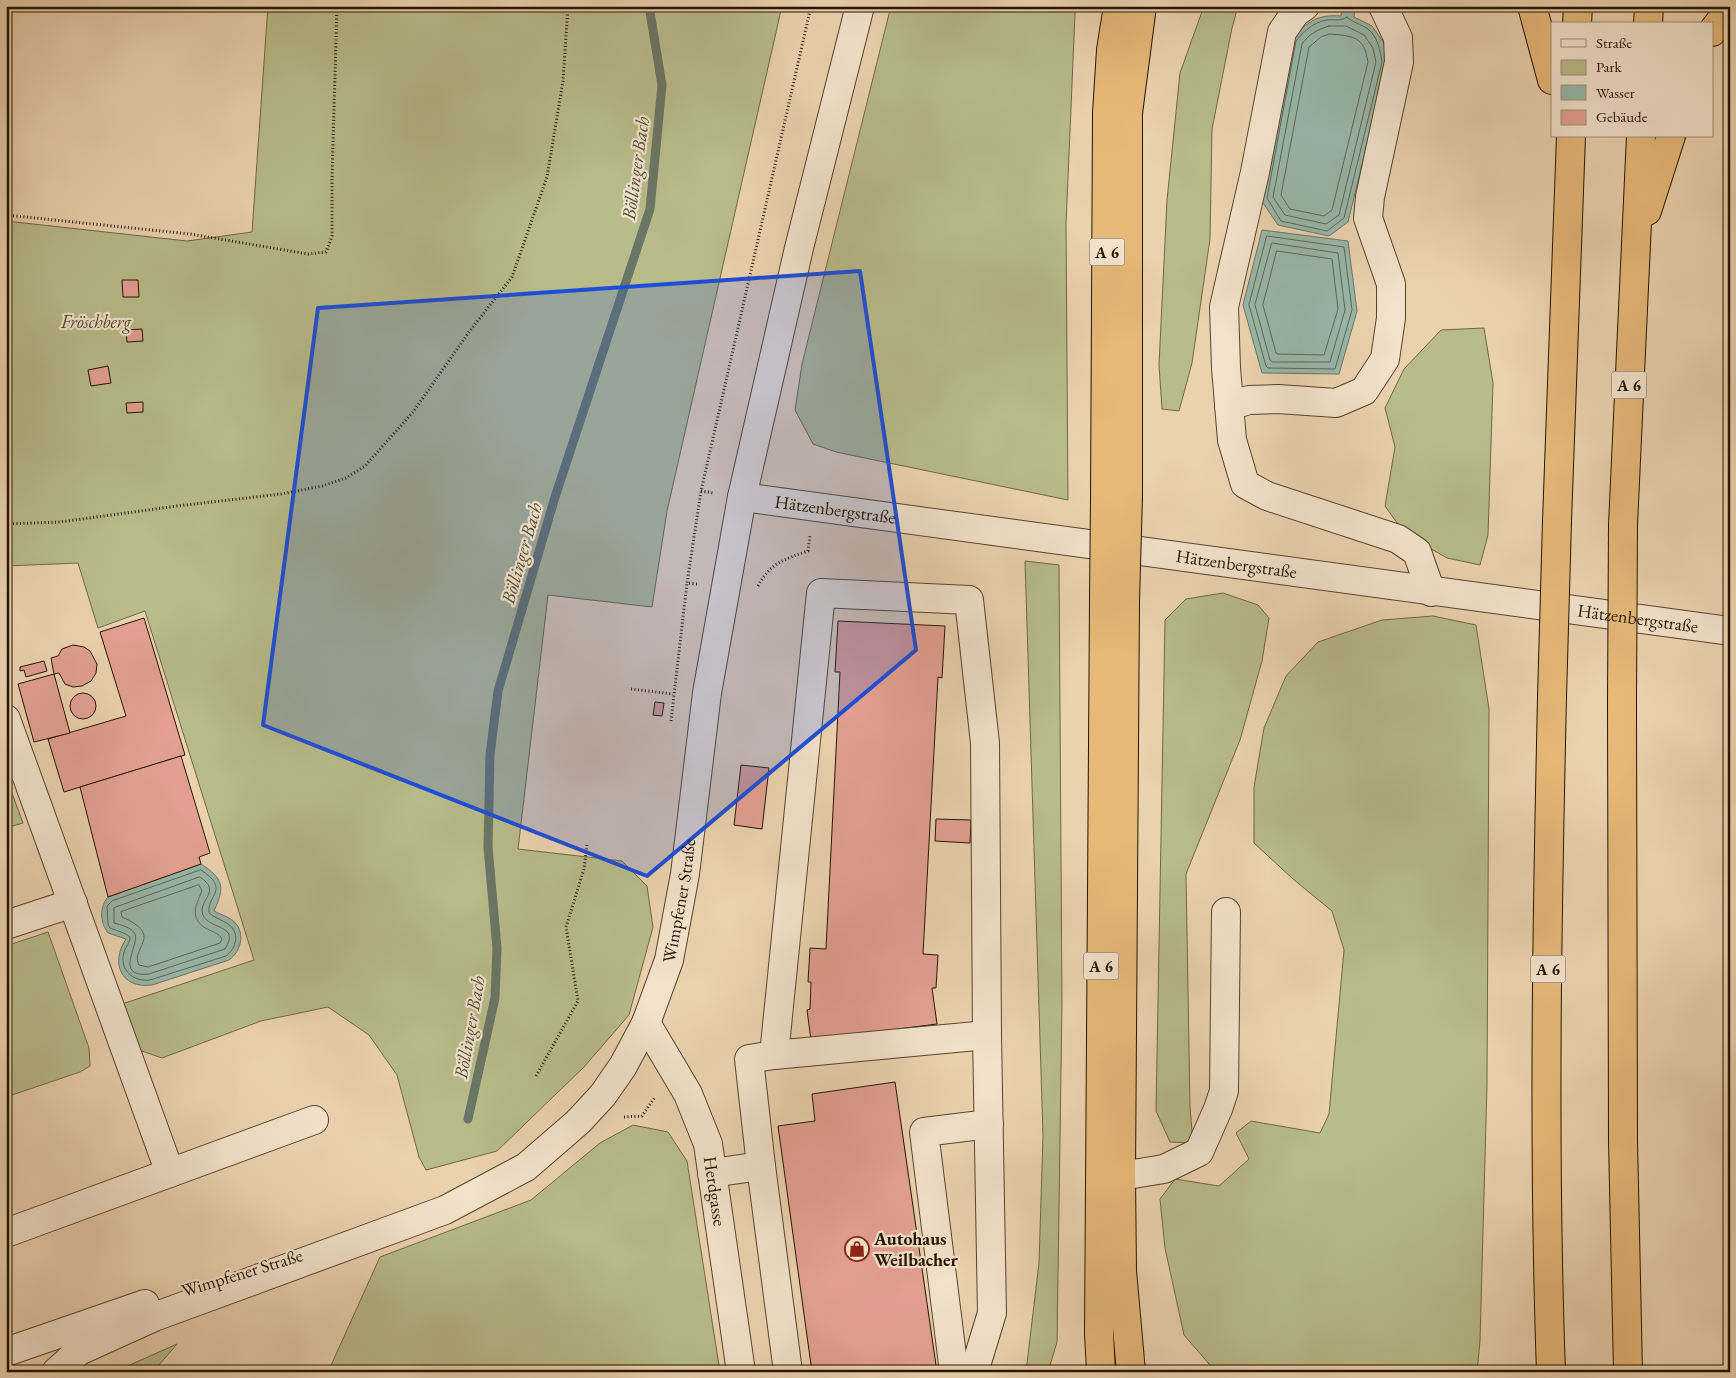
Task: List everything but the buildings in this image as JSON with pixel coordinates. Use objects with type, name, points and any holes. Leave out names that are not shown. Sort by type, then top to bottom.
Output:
[{"type":"highway","name":"A 6","points":[[1117,497],[1108,113],[1111,50],[1118,6]]},
{"type":"highway","points":[[1132,1371],[1122,1271],[1115,600],[1128,113],[1142,6]]},
{"type":"highway","points":[[1532,6],[1551,76]]},
{"type":"highway","points":[[1577,22],[1578,6]]},
{"type":"highway","points":[[1648,22],[1649,6]]},
{"type":"highway","points":[[1714,29],[1730,8]]},
{"type":"highway","name":"A 6","points":[[1628,1372],[1623,1140],[1623,525],[1641,138]]},
{"type":"highway","points":[[1635,245],[1670,138]]},
{"type":"highway","name":"A 6","points":[[1551,1372],[1546,1221],[1548,863],[1570,141]]},
{"type":"highway","name":"A 6","points":[[1086,1372],[1098,1333],[1115,600]]},
{"type":"highway","points":[[1098,1333],[1101,1372]]},
{"type":"street","name":"Wimpfener Straße","points":[[56,1372],[79,1351],[154,1318],[445,1210],[526,1167],[578,1122],[603,1095],[624,1066],[646,1023],[669,960],[678,912],[707,693],[742,497],[786,305],[860,6]]},
{"type":"street","points":[[1305,6],[1295,13],[1282,32],[1224,307],[1232,440],[1245,484],[1267,496],[1398,538],[1417,552],[1431,592]]},
{"type":"street","points":[[1229,406],[1249,400],[1278,399],[1336,402],[1364,391],[1385,359],[1391,318],[1391,284],[1368,218],[1370,197],[1400,62],[1398,38],[1383,6]]},
{"type":"street","name":"Hätzenbergstraße","points":[[742,497],[1431,592],[1730,631]]},
{"type":"street","points":[[774,1055],[820,593],[969,600],[985,743],[987,1035],[992,1313],[974,1372]]},
{"type":"street","points":[[6,719],[170,1172]]},
{"type":"street","points":[[6,925],[73,903]]},
{"type":"street","points":[[1121,1176],[1164,1168],[1199,1152],[1218,1109],[1224,1090],[1226,912]]},
{"type":"street","name":"Herdgasse","points":[[646,1023],[688,1094],[708,1144],[742,1372]]},
{"type":"street","points":[[788,1372],[749,1059],[987,1035]]},
{"type":"street","points":[[6,1233],[314,1120]]},
{"type":"street","points":[[954,1372],[924,1132],[989,1124]]},
{"type":"street","points":[[712,1173],[761,1166]]},
{"type":"street","name":"Wimpfener Straße","points":[[6,1352],[160,1299],[445,1210]]},
{"type":"street","name":"Wimpfener Straße","points":[[7,1372],[41,1340]]},
{"type":"path","points":[[6,215],[190,234],[308,254],[326,252],[332,236],[337,6]]},
{"type":"path","points":[[6,524],[60,522],[281,494],[322,486],[346,478],[365,466],[413,412],[469,332],[512,276],[547,177],[563,81],[568,6]]},
{"type":"path","points":[[700,491],[811,6]]},
{"type":"path","points":[[758,587],[765,573],[784,560],[808,551],[815,507]]},
{"type":"path","points":[[631,689],[673,694]]},
{"type":"path","points":[[536,1076],[578,1002],[566,927],[584,869],[587,845]]},
{"type":"highlighted area","points":[[860,271],[916,650],[647,876],[263,725],[318,308]]},
{"type":"green space","name":"Fröschberg","points":[[268,6],[782,6],[667,511],[652,607],[548,595],[518,849],[622,861],[647,886],[653,927],[629,1015],[584,1067],[497,1151],[426,1170],[419,1157],[397,1075],[369,1035],[328,1007],[261,1021],[162,1058],[136,1049],[119,1005],[254,960],[145,611],[98,628],[78,563],[6,566],[6,221],[187,241],[252,232]]},
{"type":"green space","points":[[891,6],[1077,6],[1075,14],[1066,224],[1068,500],[836,452],[813,444],[795,410],[802,364]]},
{"type":"green space","points":[[1204,6],[1238,6],[1212,129],[1210,239],[1192,363],[1179,411],[1162,409],[1159,365],[1167,200],[1180,73]]},
{"type":"green space","points":[[1484,328],[1493,383],[1488,535],[1480,565],[1447,558],[1405,534],[1385,506],[1395,447],[1385,408],[1404,369],[1441,330]]},
{"type":"green space","points":[[1025,561],[1059,565],[1062,1004],[1057,1342],[1048,1372],[1026,1372],[1039,1263],[1043,1136]]},
{"type":"green space","points":[[1223,593],[1258,605],[1269,618],[1262,661],[1240,740],[1186,874],[1190,1107],[1193,1143],[1170,1142],[1156,1111],[1165,620],[1186,599]]},
{"type":"green space","points":[[1433,616],[1476,625],[1489,709],[1487,1085],[1480,1341],[1477,1372],[1216,1372],[1184,1335],[1165,1248],[1160,1199],[1175,1179],[1219,1186],[1249,1159],[1236,1133],[1251,1121],[1320,1133],[1329,1114],[1344,950],[1332,911],[1293,879],[1254,843],[1254,787],[1264,728],[1286,676],[1318,642],[1382,620]]},
{"type":"green space","points":[[6,777],[23,823],[6,828]]},
{"type":"green space","points":[[48,932],[89,1048],[90,1066],[80,1072],[6,1097],[6,946]]},
{"type":"green space","points":[[633,1125],[668,1132],[687,1161],[720,1372],[328,1372],[380,1257],[531,1200],[600,1143]]},
{"type":"green space","points":[[177,1344],[153,1372],[114,1372]]},
{"type":"water","points":[[1342,6],[1355,6],[1354,17],[1372,26],[1384,43],[1387,62],[1348,222],[1329,236],[1278,225],[1261,200],[1292,39],[1313,20],[1326,16],[1341,16]]},
{"type":"water","points":[[1262,230],[1348,241],[1357,311],[1339,374],[1262,373],[1243,305]]},
{"type":"water","points":[[201,864],[214,874],[220,884],[220,896],[214,911],[228,917],[239,929],[241,940],[237,951],[229,960],[152,985],[141,985],[126,979],[121,972],[119,957],[126,939],[108,933],[103,924],[102,910],[105,901],[108,897]]},
{"type":"waterway","name":"Böllinger Bach","points":[[468,1119],[495,998],[497,948],[488,847],[490,755],[498,691],[555,497],[650,209],[662,85],[649,6]]},
{"type":"place","name":"Autohaus Weilbacher","points":[[857,1249]]}]
